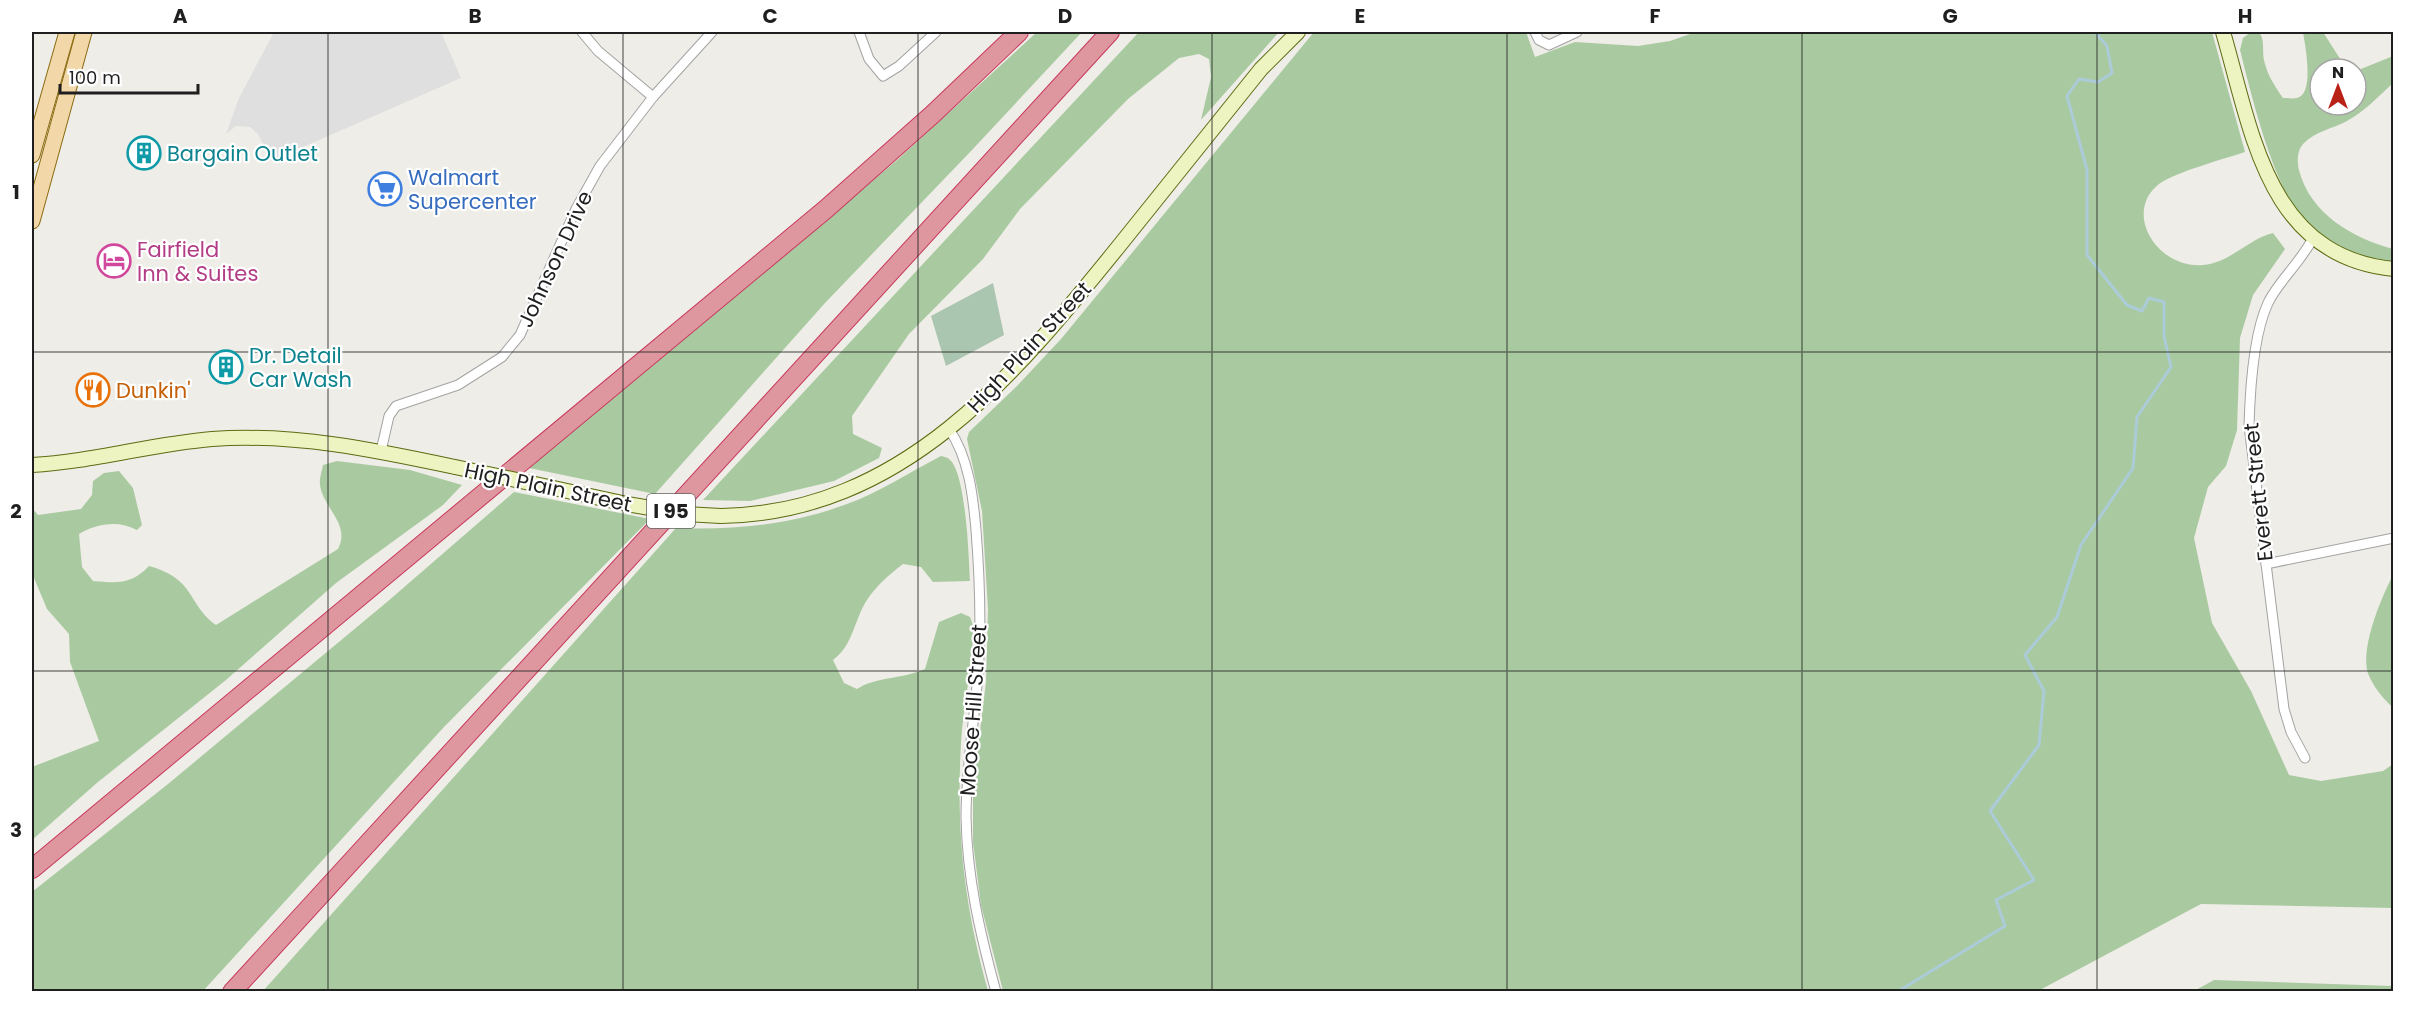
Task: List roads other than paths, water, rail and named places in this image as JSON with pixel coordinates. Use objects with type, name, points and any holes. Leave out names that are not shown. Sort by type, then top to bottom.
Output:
[{"type":"highway","points":[[32,869],[808,224],[907,138],[1019,32]]},
{"type":"highway","name":"I 95","points":[[232,992],[1110,32]]},
{"type":"main road","points":[[32,154],[67,32]]},
{"type":"main road","points":[[32,221],[84,32]]},
{"type":"main road","name":"High Plain Street","points":[[32,465],[224,438],[298,440],[381,451],[627,504],[685,514],[721,516],[774,512],[847,491],[904,462],[949,429],[984,399],[1033,349],[1261,69],[1298,32]]},
{"type":"main road","points":[[2223,32],[2269,177],[2290,215],[2313,238],[2351,259],[2394,268]]},
{"type":"street","points":[[582,32],[598,51],[653,97]]},
{"type":"street","name":"Johnson Drive","points":[[381,451],[389,416],[396,406],[447,391],[470,378],[502,357],[520,335],[586,189],[600,166],[653,97],[712,32]]},
{"type":"street","points":[[859,32],[869,59],[883,76],[899,66],[936,32]]},
{"type":"street","points":[[1535,32],[1539,40],[1549,45],[1577,32]]},
{"type":"street","name":"Everett Street","points":[[2305,758],[2291,732],[2284,709],[2274,608],[2266,564],[2249,426],[2250,388],[2260,329],[2269,301],[2298,264],[2313,238]]},
{"type":"street","name":"Moose Hill Street","points":[[949,429],[957,443],[968,477],[976,532],[979,662],[968,761],[967,847],[973,900],[996,992]]},
{"type":"street","points":[[2266,564],[2394,538]]},
{"type":"waterway","points":[[1897,992],[2005,926],[1996,900],[2034,880],[1990,811],[2039,745],[2044,691],[2025,655],[2057,617],[2081,545],[2133,468],[2137,417],[2171,367],[2164,336],[2164,302],[2149,298],[2142,311],[2127,305],[2087,255],[2087,170],[2067,96],[2079,79],[2098,82],[2112,73],[2107,46],[2095,32]]},
{"type":"place","name":"Bargain Outlet","points":[[144,153]]},
{"type":"place","name":"Walmart Supercenter","points":[[385,189]]},
{"type":"place","name":"Fairfield Inn & Suites","points":[[114,261]]},
{"type":"place","name":"Dr. Detail Car Wash","points":[[226,367]]},
{"type":"place","name":"Dunkin'","points":[[93,390]]}]
